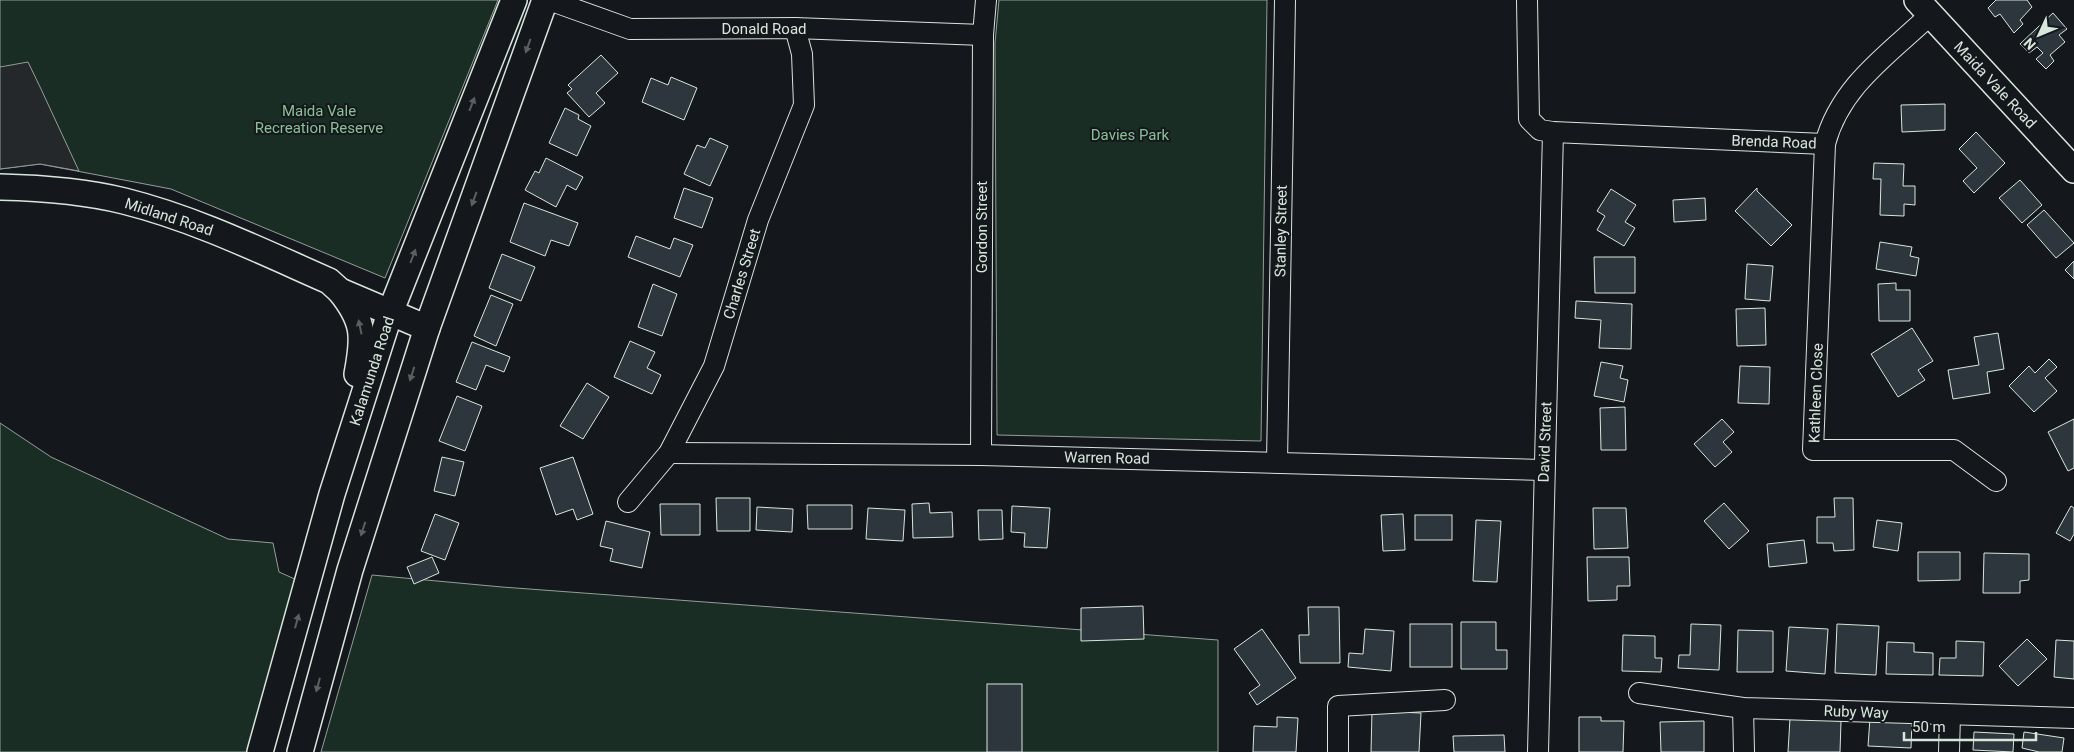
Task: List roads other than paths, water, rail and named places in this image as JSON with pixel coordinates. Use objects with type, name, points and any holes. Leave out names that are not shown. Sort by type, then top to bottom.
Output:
[{"type":"main road","name":"Kalamunda Road","points":[[260,752],[332,494],[393,307],[514,0]]},
{"type":"main road","points":[[300,752],[350,570],[430,321],[545,0]]},
{"type":"main road","name":"Maida Vale Road","points":[[1924,7],[2074,170]]},
{"type":"main road","name":"Midland Road","points":[[0,187],[57,190],[124,201],[164,213],[231,238],[335,286],[346,282],[393,307],[430,321]]},
{"type":"main road","points":[[332,494],[363,344],[360,323],[353,306],[335,286]]},
{"type":"street","name":"Donald Road","points":[[549,0],[630,29],[795,28],[983,35]]},
{"type":"street","name":"Gordon Street","points":[[981,455],[983,35],[986,0]]},
{"type":"street","name":"Stanley Street","points":[[1277,462],[1284,0]]},
{"type":"street","points":[[1527,0],[1529,119],[1540,130],[1553,132]]},
{"type":"street","name":"Brenda Road","points":[[1553,132],[1825,144],[1835,115],[1861,78],[1924,7]]},
{"type":"street","name":"Charles Street","points":[[628,502],[670,453],[714,366],[758,220],[804,105],[802,54],[795,28]]},
{"type":"street","name":"David Street","points":[[1538,752],[1553,132]]},
{"type":"street","name":"Kathleen Close","points":[[1825,144],[1812,450],[1954,450],[1996,481]]},
{"type":"street","name":"Warren Road","points":[[670,453],[981,455],[1544,470]]},
{"type":"street","name":"Ruby Way","points":[[1639,693],[1743,708],[2074,718]]},
{"type":"street","points":[[1338,752],[1338,706],[1445,700]]},
{"type":"street","points":[[1743,708],[1744,752]]},
{"type":"street","points":[[1950,715],[1950,752]]},
{"type":"park label","name":"Maida Vale Recreation Reserve","points":[[319,120]]},
{"type":"park label","name":"Davies Park","points":[[1130,135]]}]
